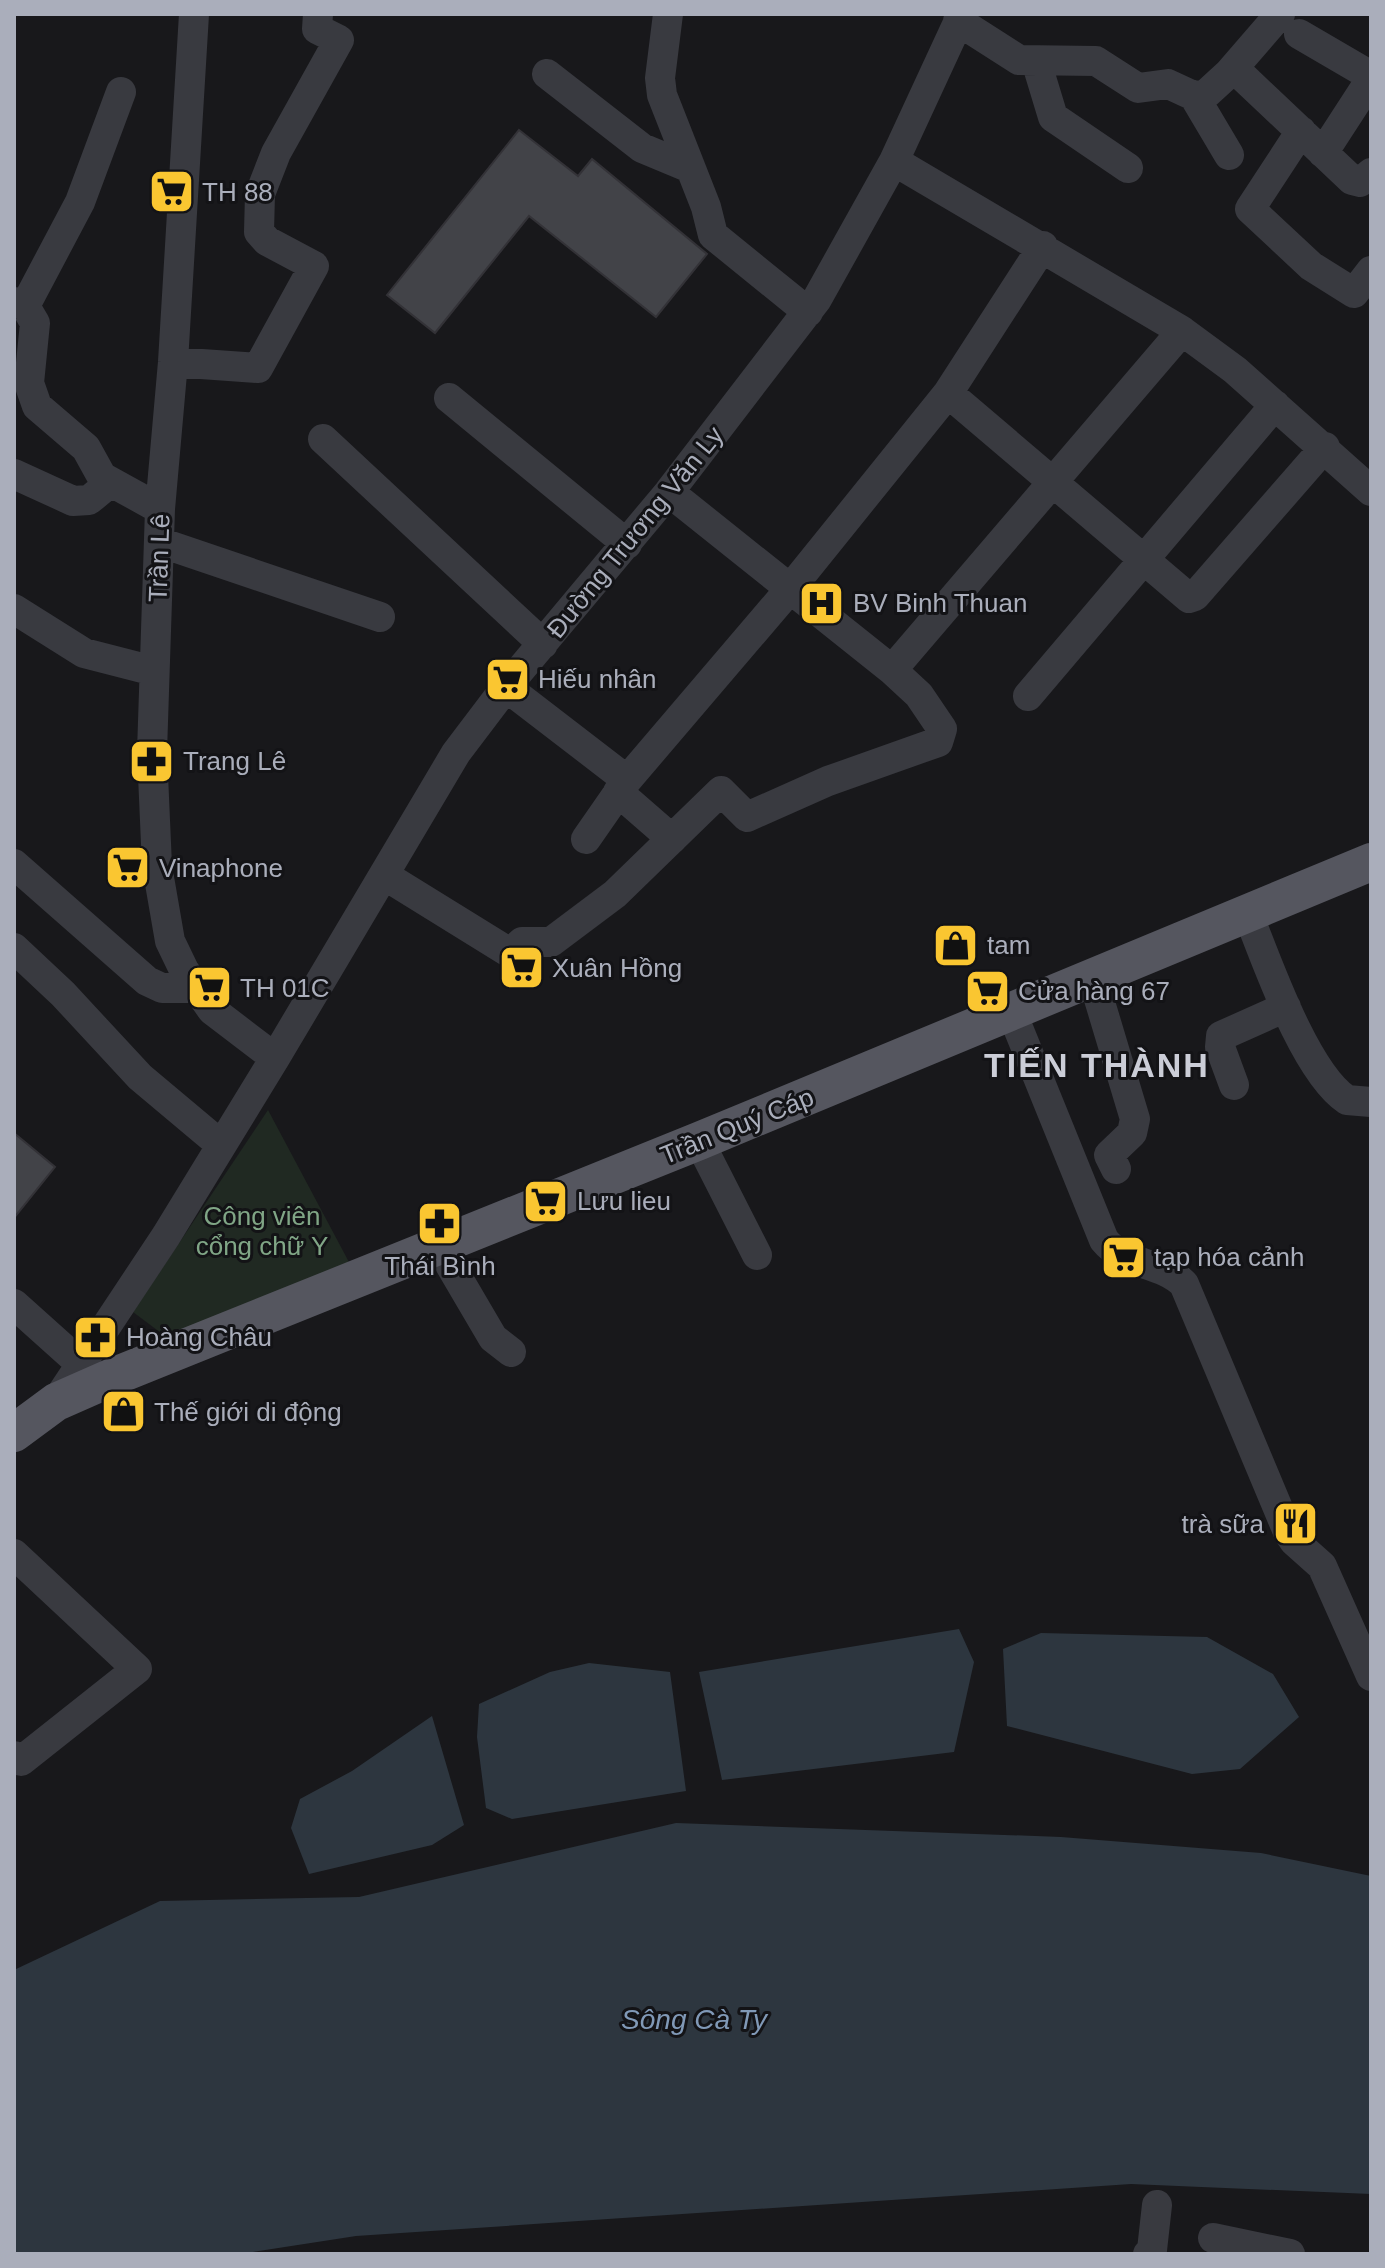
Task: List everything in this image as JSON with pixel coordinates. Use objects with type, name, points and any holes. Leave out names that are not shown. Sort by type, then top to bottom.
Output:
[{"type":"main road","name":"Trần Quý Cáp","points":[[14,1433],[56,1402],[1012,1013],[1371,862]]},
{"type":"street","name":"Trần Lê","points":[[194,14],[173,362],[160,509],[152,752],[157,866],[170,941],[197,988],[212,1010],[275,1058]]},
{"type":"street","points":[[173,362],[258,368],[314,266],[267,241],[259,232],[259,203],[276,153],[339,40],[317,29],[318,14]]},
{"type":"street","points":[[668,14],[660,86],[706,207],[713,235],[808,312]]},
{"type":"street","points":[[960,17],[1019,60],[1096,61],[1138,88],[1168,84],[1194,96],[1229,155]]},
{"type":"street","name":"Đường Trương Văn Ly","points":[[56,1402],[275,1058],[428,795],[506,687],[669,492],[808,312],[894,161],[960,17]]},
{"type":"street","points":[[1194,96],[1210,92],[1290,24],[1371,77],[1323,153]]},
{"type":"street","points":[[1036,61],[1053,117],[1128,168]]},
{"type":"street","points":[[1229,73],[1240,74],[1355,182],[1371,173]]},
{"type":"street","points":[[547,74],[642,148],[690,168]]},
{"type":"street","points":[[121,92],[80,202],[19,304],[35,323],[31,396],[37,406],[86,448],[102,477],[160,509]]},
{"type":"street","points":[[1301,131],[1250,209],[1292,251],[1365,292]]},
{"type":"street","points":[[894,161],[1043,246],[1182,331],[1325,447],[1370,493]]},
{"type":"street","points":[[586,839],[623,786],[790,589],[948,393],[1043,246]]},
{"type":"street","points":[[892,670],[1182,331]]},
{"type":"street","points":[[948,393],[1184,596],[1195,596],[1325,447]]},
{"type":"street","points":[[449,398],[627,544]]},
{"type":"street","points":[[1028,696],[1275,405]]},
{"type":"street","points":[[323,439],[543,644]]},
{"type":"street","points":[[14,474],[73,501],[89,500],[111,482]]},
{"type":"street","points":[[384,875],[510,953],[522,942],[551,942],[615,894],[721,791],[747,817],[828,781],[938,742],[942,729],[935,715],[892,670],[669,492]]},
{"type":"street","points":[[159,542],[380,617]]},
{"type":"street","points":[[14,609],[84,653],[154,671]]},
{"type":"street","points":[[506,687],[623,786],[672,839]]},
{"type":"street","points":[[14,864],[147,981],[162,988],[197,988]]},
{"type":"street","points":[[1248,914],[1286,1007],[1321,1071],[1341,1096],[1353,1103],[1371,1102]]},
{"type":"street","points":[[14,948],[63,994],[140,1077],[221,1145]]},
{"type":"street","points":[[1093,979],[1135,1119],[1132,1133],[1110,1152],[1116,1169]]},
{"type":"street","points":[[1234,1085],[1220,1047],[1221,1036],[1286,1007]]},
{"type":"street","points":[[1012,1013],[1104,1240],[1116,1253],[1170,1272],[1184,1284],[1288,1532],[1322,1566],[1371,1676]]},
{"type":"street","points":[[699,1141],[757,1255]]},
{"type":"street","points":[[439,1246],[493,1338],[511,1352]]},
{"type":"street","points":[[14,1304],[82,1365]]},
{"type":"street","points":[[14,1554],[137,1669],[21,1761],[14,1756]]},
{"type":"street","points":[[1148,2254],[1152,2250],[1157,2205]]},
{"type":"street","points":[[1213,2238],[1290,2254]]},
{"type":"green space","name":"Công viên cổng chữ Y","points":[[268,1110],[350,1264],[165,1336],[133,1312]]},
{"type":"water","points":[[959,1629],[974,1662],[954,1752],[722,1780],[699,1672]]},
{"type":"water","points":[[1041,1633],[1207,1637],[1273,1674],[1299,1717],[1240,1769],[1192,1774],[1007,1726],[1003,1649]]},
{"type":"water","points":[[589,1663],[670,1672],[686,1791],[512,1819],[486,1808],[477,1737],[479,1704],[550,1672]]},
{"type":"water","points":[[432,1716],[464,1825],[432,1845],[309,1874],[291,1828],[300,1799],[352,1771]]},
{"type":"water","name":"Sông Cà Ty","points":[[676,1823],[1061,1837],[1261,1853],[1371,1876],[1371,2194],[1131,2184],[356,2236],[239,2254],[14,2254],[14,1970],[160,1901],[359,1897]]},
{"type":"building","points":[[519,130],[578,176],[592,159],[707,254],[656,317],[529,216],[435,333],[387,295]]},
{"type":"building","points":[[14,1133],[55,1167],[14,1218]]},
{"type":"place","name":"TH 88","points":[[171,192]]},
{"type":"place","name":"BV Binh Thuan","points":[[822,603]]},
{"type":"place","name":"Hiếu nhân","points":[[507,679]]},
{"type":"place","name":"Trang Lê","points":[[152,761]]},
{"type":"place","name":"Vinaphone","points":[[128,868]]},
{"type":"place","name":"tam","points":[[956,945]]},
{"type":"place","name":"Xuân Hồng","points":[[521,968]]},
{"type":"place","name":"TH 01C","points":[[209,988]]},
{"type":"place","name":"Cửa hàng 67","points":[[987,991]]},
{"type":"place","name":"Lưu lieu","points":[[546,1201]]},
{"type":"place","name":"Thái Bình","points":[[440,1223]]},
{"type":"place","name":"tạp hóa cảnh","points":[[1123,1257]]},
{"type":"place","name":"Hoàng Châu","points":[[95,1337]]},
{"type":"place","name":"Thế giới di động","points":[[123,1412]]},
{"type":"place","name":"trà sữa","points":[[1295,1524]]},
{"type":"district","name":"TIẾN THÀNH","points":[[1097,1065]]}]
